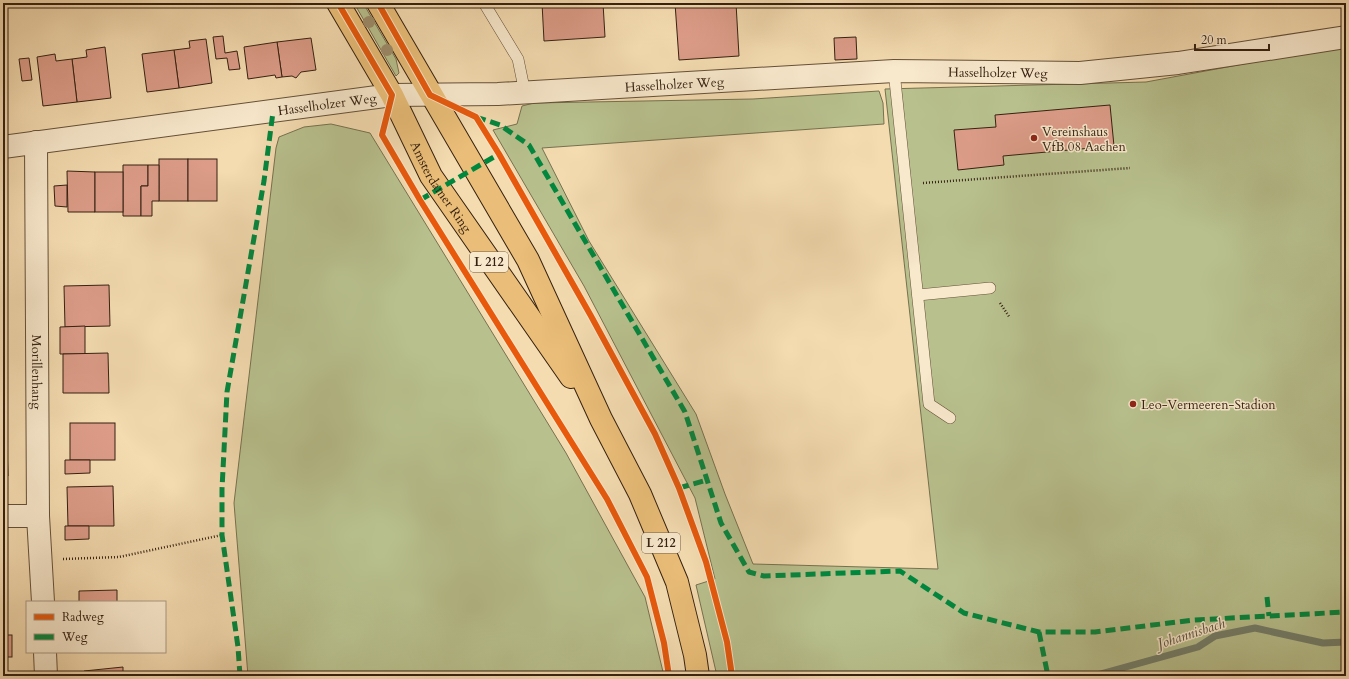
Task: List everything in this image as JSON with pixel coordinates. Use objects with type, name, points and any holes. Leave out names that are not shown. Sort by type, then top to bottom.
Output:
[{"type":"main road","name":"Amsterdamer Ring","points":[[338,3],[392,96],[431,176],[503,282],[601,419]]},
{"type":"main road","name":"Amsterdamer Ring","points":[[378,3],[430,95],[528,260],[601,419],[640,494],[677,582],[695,655],[698,676]]},
{"type":"street","name":"Hasselholzer Weg","points":[[3,147],[392,96],[525,92],[894,71],[1080,73],[1178,64],[1346,37]]},
{"type":"street","name":"Morillenhang","points":[[36,142],[38,516],[43,601]]},
{"type":"street","points":[[3,516],[38,516]]},
{"type":"street","points":[[45,653],[46,676]]},
{"type":"lane","points":[[484,3],[518,59],[525,92]]},
{"type":"lane","points":[[894,71],[929,404],[950,418]]},
{"type":"lane","points":[[918,295],[990,288]]},
{"type":"path","points":[[923,183],[1130,168]]},
{"type":"path","points":[[41,560],[119,557],[222,535]]},
{"type":"green space","points":[[354,3],[363,3],[396,59],[399,73],[396,76]]},
{"type":"green space","name":"Leo-Vermeeren-Stadion","points":[[1346,45],[1346,676],[717,676],[696,585],[715,579],[695,498],[584,286],[493,130],[517,124],[522,106],[534,103],[753,99],[879,91],[883,103],[884,124],[542,148],[589,241],[696,414],[725,494],[753,564],[938,569],[885,89],[1146,82]]},
{"type":"green space","points":[[331,124],[370,133],[566,453],[645,597],[664,676],[248,676],[234,503],[276,148],[279,137],[304,127]]},
{"type":"building","points":[[542,3],[603,3],[605,37],[544,41]]},
{"type":"building","points":[[675,3],[736,3],[739,56],[679,60]]},
{"type":"building","points":[[223,36],[225,53],[237,51],[240,69],[229,70],[227,58],[216,59],[213,37]]},
{"type":"building","points":[[856,37],[857,59],[835,60],[834,38]]},
{"type":"building","points":[[311,38],[316,70],[301,72],[296,78],[292,76],[282,77],[277,42]]},
{"type":"building","points":[[206,39],[212,83],[179,88],[174,50],[190,48],[189,41]]},
{"type":"building","points":[[277,42],[282,77],[276,78],[275,75],[248,79],[244,47]]},
{"type":"building","points":[[105,47],[111,98],[77,102],[72,59],[87,57],[86,50]]},
{"type":"building","points":[[174,50],[179,88],[147,92],[142,54]]},
{"type":"building","points":[[55,54],[56,61],[72,59],[77,102],[43,106],[37,57]]},
{"type":"building","points":[[29,58],[32,80],[22,81],[19,59]]},
{"type":"building","points":[[3,79],[7,107],[3,108]]},
{"type":"building","name":"Vereinshaus VfB 08 Aachen","points":[[1110,105],[1114,146],[1003,156],[1004,165],[958,170],[954,130],[996,127],[995,115]]},
{"type":"building","points":[[159,159],[188,159],[188,201],[159,201]]},
{"type":"building","points":[[188,159],[217,159],[217,201],[188,201]]},
{"type":"building","points":[[123,165],[148,165],[148,186],[141,186],[141,216],[123,216]]},
{"type":"building","points":[[148,165],[159,165],[159,201],[152,201],[152,216],[141,216],[141,186],[148,186]]},
{"type":"building","points":[[67,171],[95,172],[95,212],[68,212]]},
{"type":"building","points":[[95,172],[123,172],[123,212],[95,212]]},
{"type":"building","points":[[67,185],[67,207],[55,206],[54,186]]},
{"type":"building","points":[[109,285],[110,326],[65,327],[64,286]]},
{"type":"building","points":[[85,326],[85,354],[60,354],[60,327]]},
{"type":"building","points":[[108,353],[109,393],[63,393],[63,354]]},
{"type":"building","points":[[70,423],[115,423],[115,460],[70,460]]},
{"type":"building","points":[[3,444],[7,444],[8,476],[3,476]]},
{"type":"building","points":[[65,460],[90,460],[90,473],[65,474]]},
{"type":"building","points":[[113,486],[114,526],[68,526],[67,487]]},
{"type":"building","points":[[65,526],[89,526],[89,539],[65,540]]},
{"type":"building","points":[[117,590],[117,601],[79,601],[79,591]]},
{"type":"building","points":[[3,635],[12,635],[12,657],[3,657]]},
{"type":"building","points":[[123,667],[123,676],[84,676],[84,671]]},
{"type":"waterway","name":"Johannisbach","points":[[1093,676],[1198,647],[1215,636],[1255,628],[1323,643],[1346,642]]},
{"type":"marked path","points":[[240,676],[238,647],[222,535],[222,489],[227,392],[264,181],[273,112]]},
{"type":"marked path","points":[[476,117],[500,125],[529,145],[685,412],[721,523],[749,572],[764,576],[900,571],[964,613],[1039,632],[1095,632],[1194,620],[1346,612]]},
{"type":"marked path","points":[[420,200],[499,154]]},
{"type":"marked path","points":[[679,488],[707,480]]},
{"type":"marked path","points":[[1267,597],[1269,616]]},
{"type":"marked path","points":[[1039,632],[1048,676]]},
{"type":"cycle path","points":[[338,3],[392,95],[382,135],[420,200],[607,499],[647,577],[664,643],[669,676]]},
{"type":"cycle path","points":[[378,3],[430,95],[476,117],[499,154],[591,316],[655,434],[679,488],[706,562],[727,642],[732,676]]},
{"type":"place","name":"Vereinshaus VfB 08 Aachen","points":[[1034,138]]},
{"type":"place","name":"Leo-Vermeeren-Stadion","points":[[1133,404]]}]
